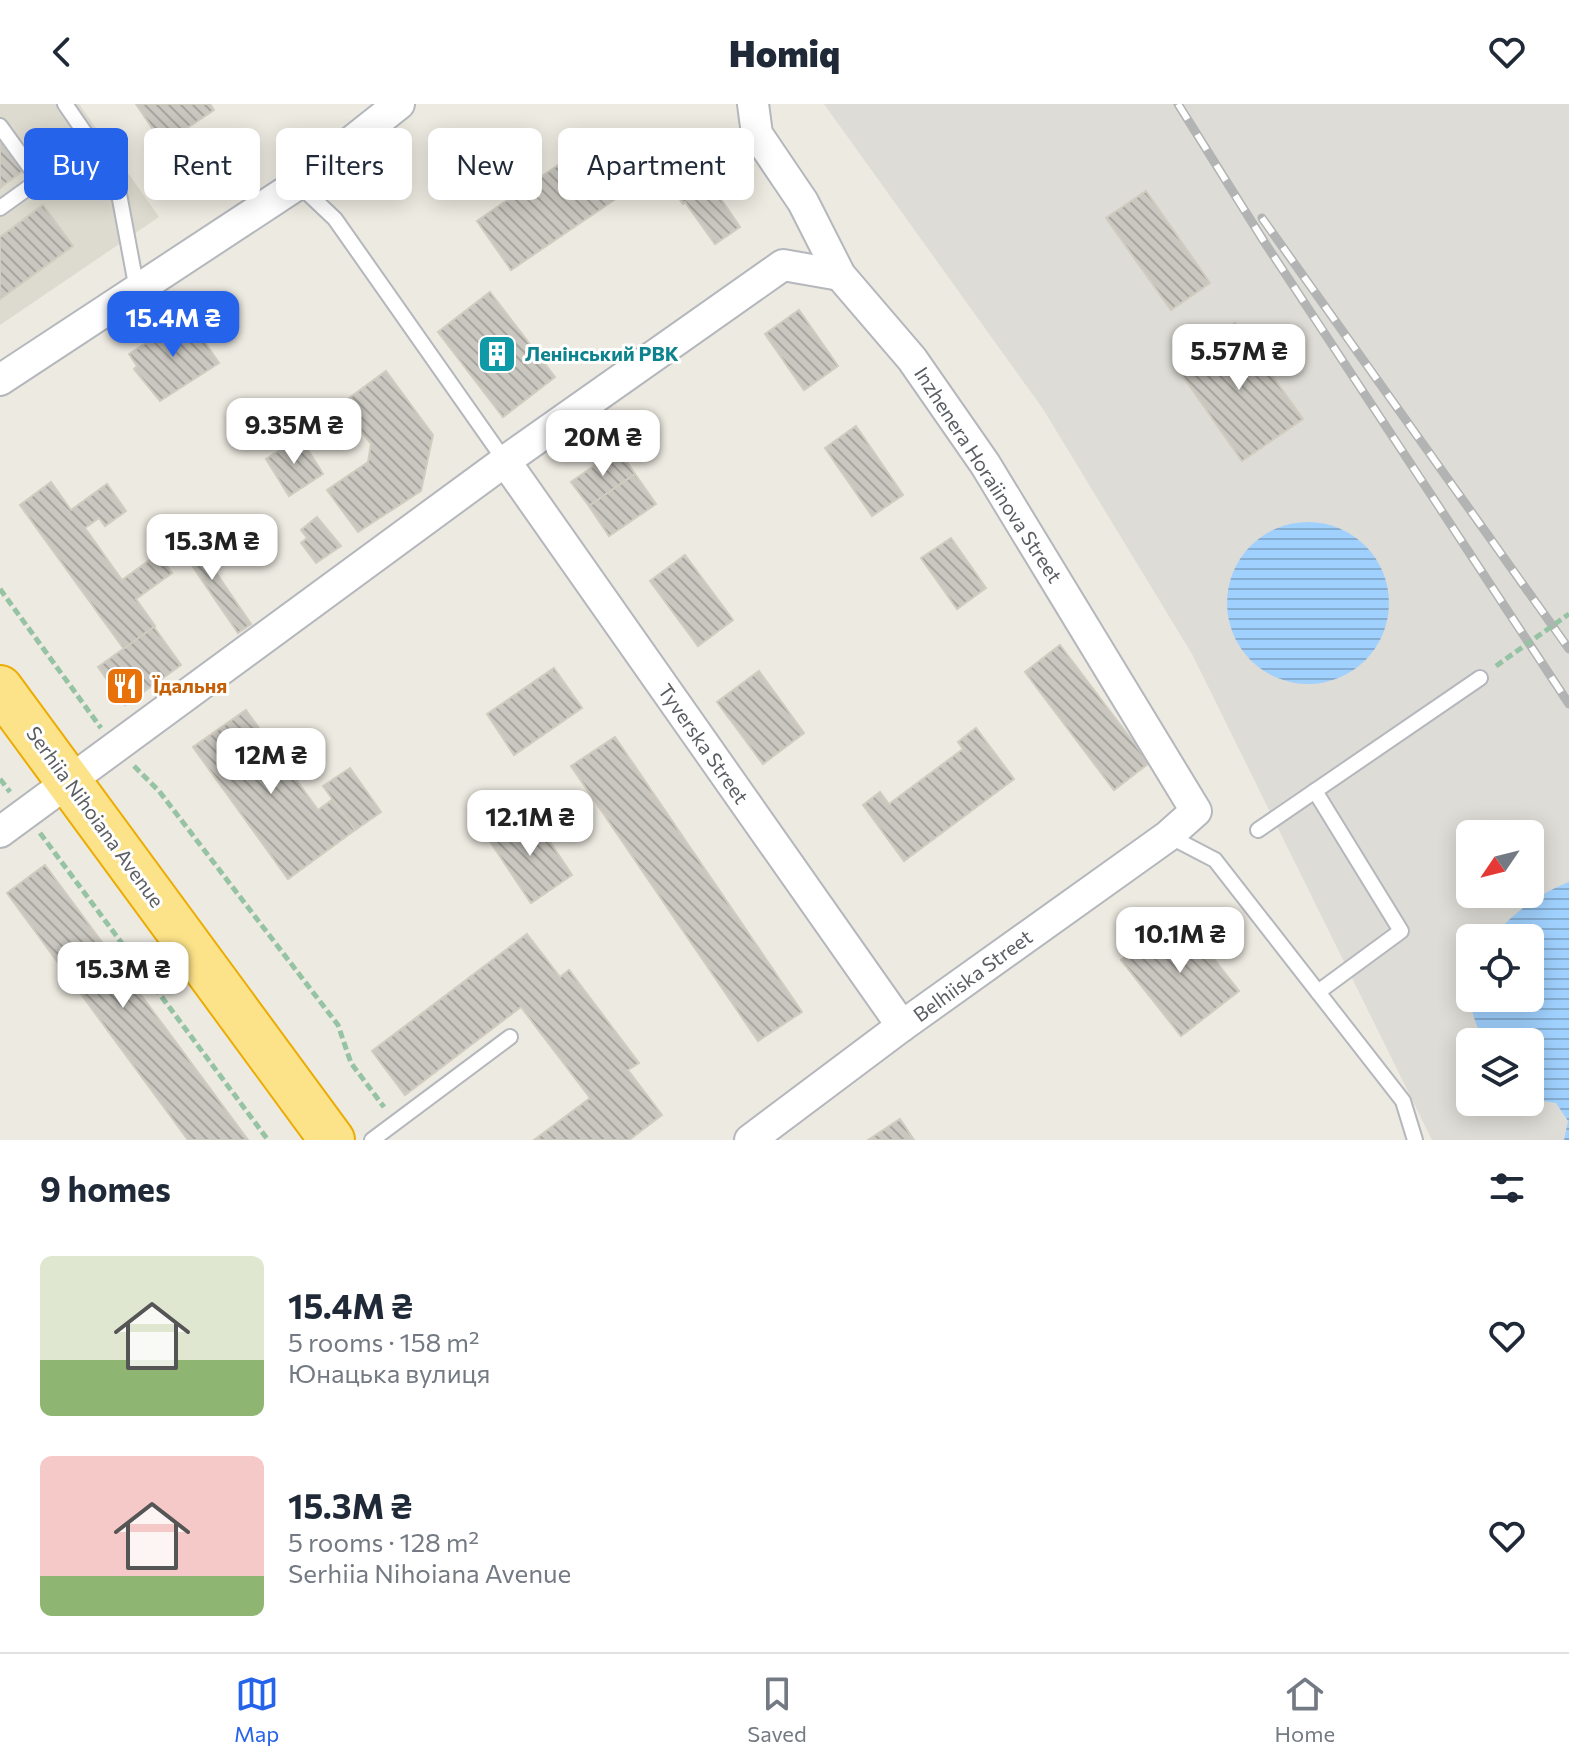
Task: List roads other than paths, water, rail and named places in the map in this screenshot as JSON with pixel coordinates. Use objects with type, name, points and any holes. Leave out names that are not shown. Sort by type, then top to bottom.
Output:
[{"type":"highway","name":"Serhiia Nihoiana Avenue","points":[[0,688],[332,1140]]},
{"type":"street","points":[[369,128],[399,104]]},
{"type":"street","name":"Inzhenera Horaiinova Street","points":[[753,104],[757,134],[803,202],[840,275],[912,359],[985,464],[1196,811]]},
{"type":"street","points":[[0,380],[276,198]]},
{"type":"street","points":[[0,832],[505,461],[783,265],[840,275]]},
{"type":"street","name":"Tyverska Street","points":[[505,461],[902,1026]]},
{"type":"street","name":"Belhiiska Street","points":[[750,1140],[902,1026],[1168,836],[1196,811]]},
{"type":"lane","points":[[65,104],[116,178],[137,290]]},
{"type":"lane","points":[[0,126],[39,180],[0,208]]},
{"type":"lane","points":[[315,200],[335,219],[505,461]]},
{"type":"lane","points":[[1258,830],[1480,678]]},
{"type":"lane","points":[[1315,791],[1401,931],[1318,992]]},
{"type":"lane","points":[[1168,836],[1215,860],[1403,1101],[1415,1140]]},
{"type":"lane","points":[[372,1140],[510,1037]]},
{"type":"water","points":[[1308,522],[1339,528],[1366,545],[1383,572],[1389,603],[1383,634],[1366,661],[1339,678],[1308,684],[1277,678],[1250,661],[1233,634],[1227,603],[1233,572],[1250,545],[1277,528]]},
{"type":"water","points":[[1569,882],[1569,1140],[1564,1140],[1568,1121],[1556,1103],[1544,1101],[1544,1028],[1478,1028],[1473,1012],[1544,1012],[1544,924],[1505,924],[1523,908],[1544,908],[1544,894]]},
{"type":"railway","points":[[1178,104],[1265,243],[1569,704]]},
{"type":"railway","points":[[1262,218],[1569,649]]},
{"type":"place","name":"Ленінський РВК","points":[[497,354]]},
{"type":"place","name":"Їдальня","points":[[125,686]]}]
